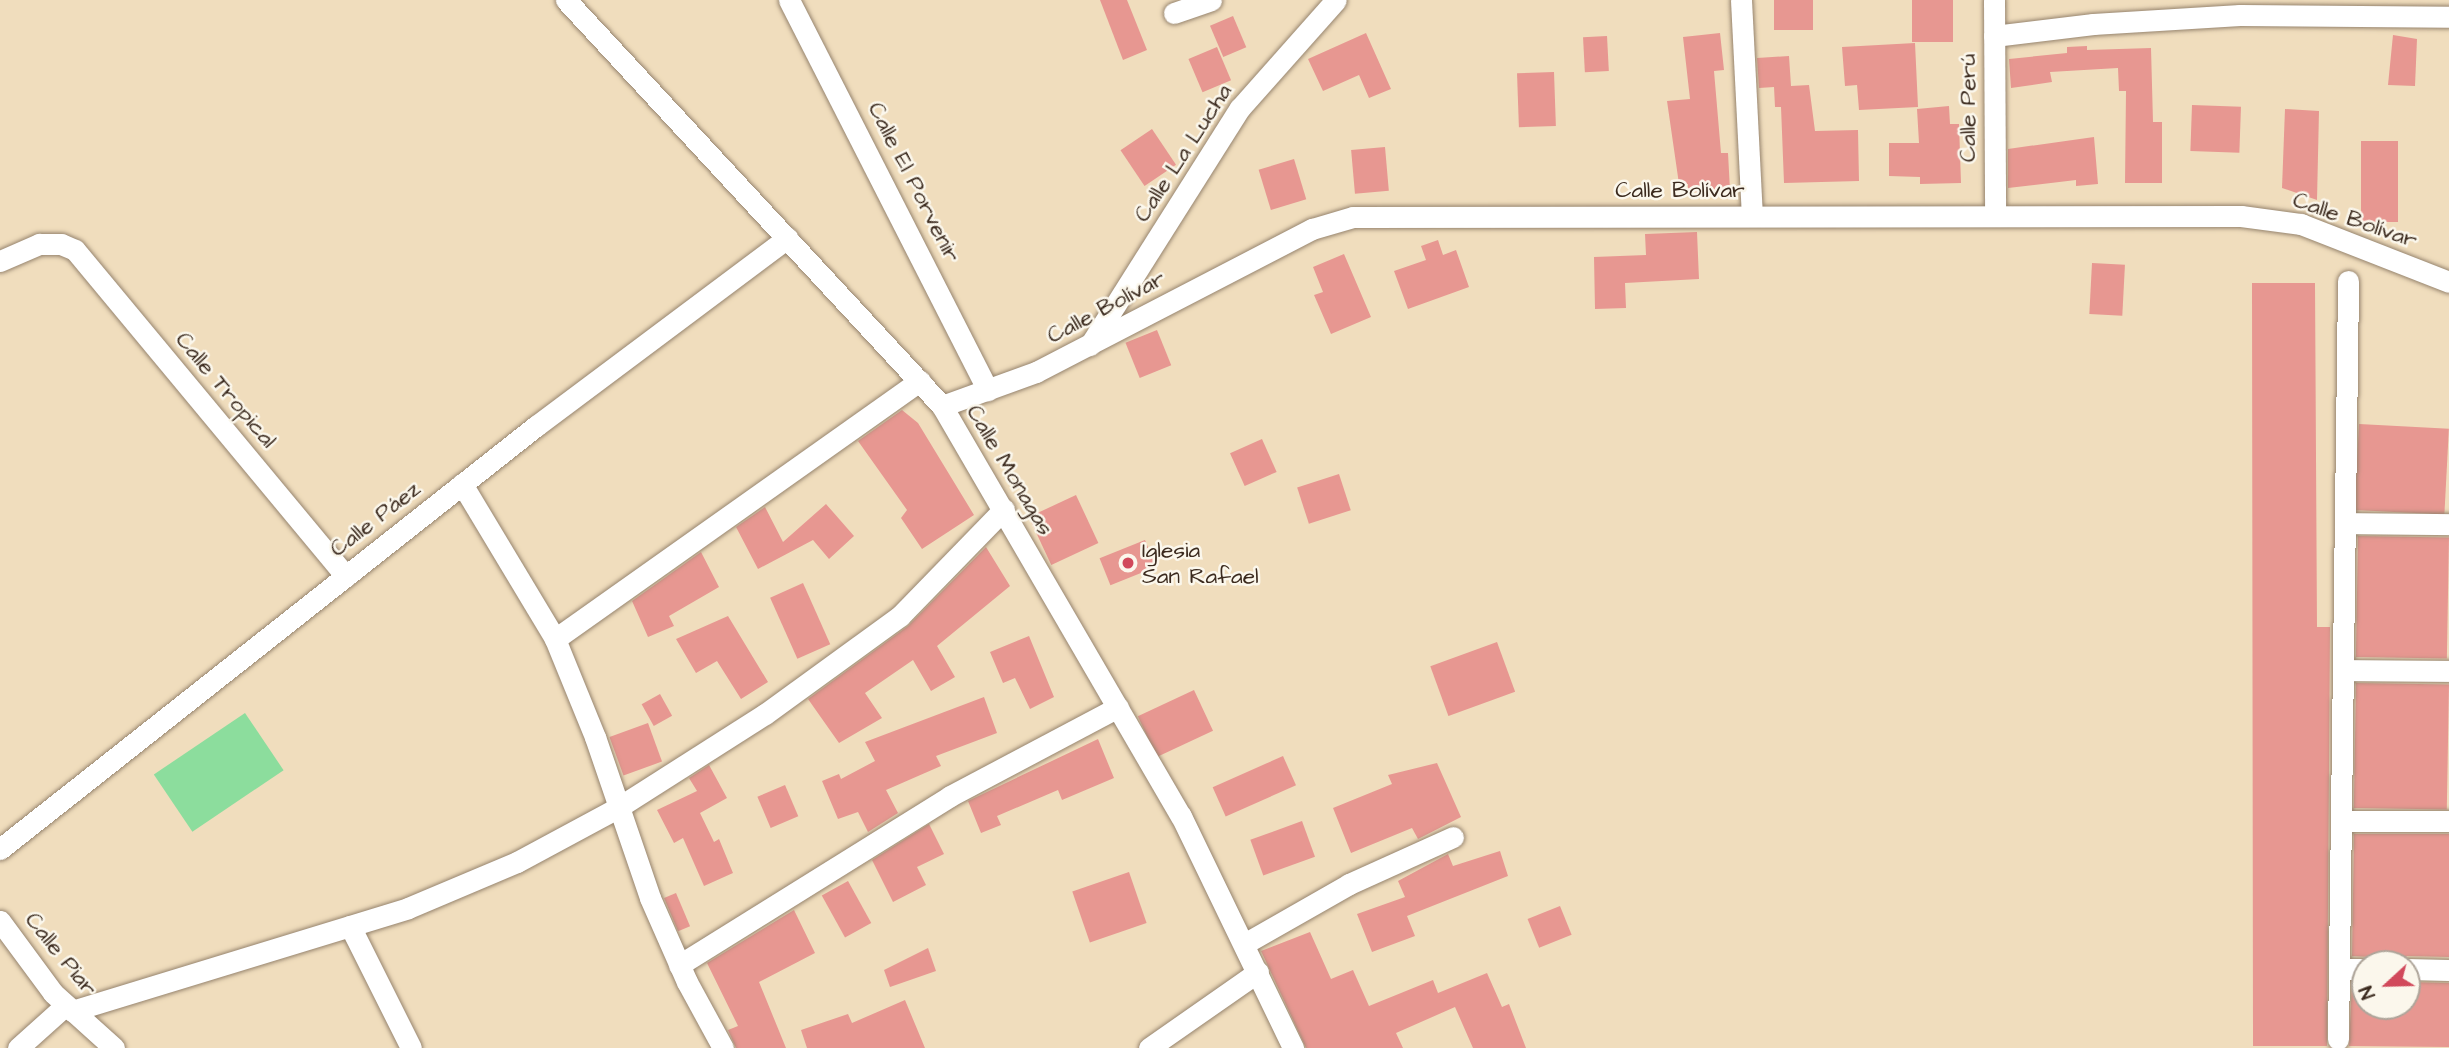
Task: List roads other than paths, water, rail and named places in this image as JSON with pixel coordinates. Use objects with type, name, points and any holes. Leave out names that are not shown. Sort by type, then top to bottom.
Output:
[{"type":"street","name":"Calle Monagas","points":[[566,0],[942,407],[1181,816],[1293,1048]]},
{"type":"street","name":"Calle El Porvenir","points":[[789,0],[988,390]]},
{"type":"street","points":[[1174,13],[1211,0]]},
{"type":"street","name":"Calle La Lucha","points":[[1090,346],[1240,108],[1336,0]]},
{"type":"street","points":[[1741,0],[1752,216]]},
{"type":"street","name":"Calle Perú","points":[[1994,0],[1996,215]]},
{"type":"street","points":[[1994,36],[2093,24],[2240,15],[2449,18]]},
{"type":"street","name":"Calle Bolívar","points":[[942,407],[1090,346],[1312,229],[1353,217],[1435,213],[2271,219],[2312,228],[2449,282]]},
{"type":"street","name":"Calle Páez","points":[[0,849],[462,484],[787,237]]},
{"type":"street","name":"Calle Tropical","points":[[0,261],[39,244],[61,244],[75,250],[346,576]]},
{"type":"street","points":[[2338,1039],[2348,281]]},
{"type":"street","points":[[555,639],[920,381]]},
{"type":"street","points":[[462,484],[555,639],[619,807],[650,898],[679,965],[723,1048]]},
{"type":"street","points":[[18,1048],[69,1008],[350,926],[464,887],[619,807],[765,714],[900,615],[1004,509]]},
{"type":"street","points":[[2345,523],[2449,524]]},
{"type":"street","points":[[2343,670],[2449,671]]},
{"type":"street","points":[[679,965],[950,796],[1118,707]]},
{"type":"street","points":[[2341,821],[2449,821]]},
{"type":"street","points":[[1244,943],[1349,884],[1453,837]]},
{"type":"street","name":"Calle Piar","points":[[0,921],[69,1008],[114,1048]]},
{"type":"street","points":[[350,926],[411,1048]]},
{"type":"street","points":[[2339,969],[2351,969]]},
{"type":"street","points":[[2421,969],[2449,970]]},
{"type":"street","points":[[1149,1048],[1258,972]]},
{"type":"place","name":"Iglesia San Rafael","points":[[1128,563]]}]
